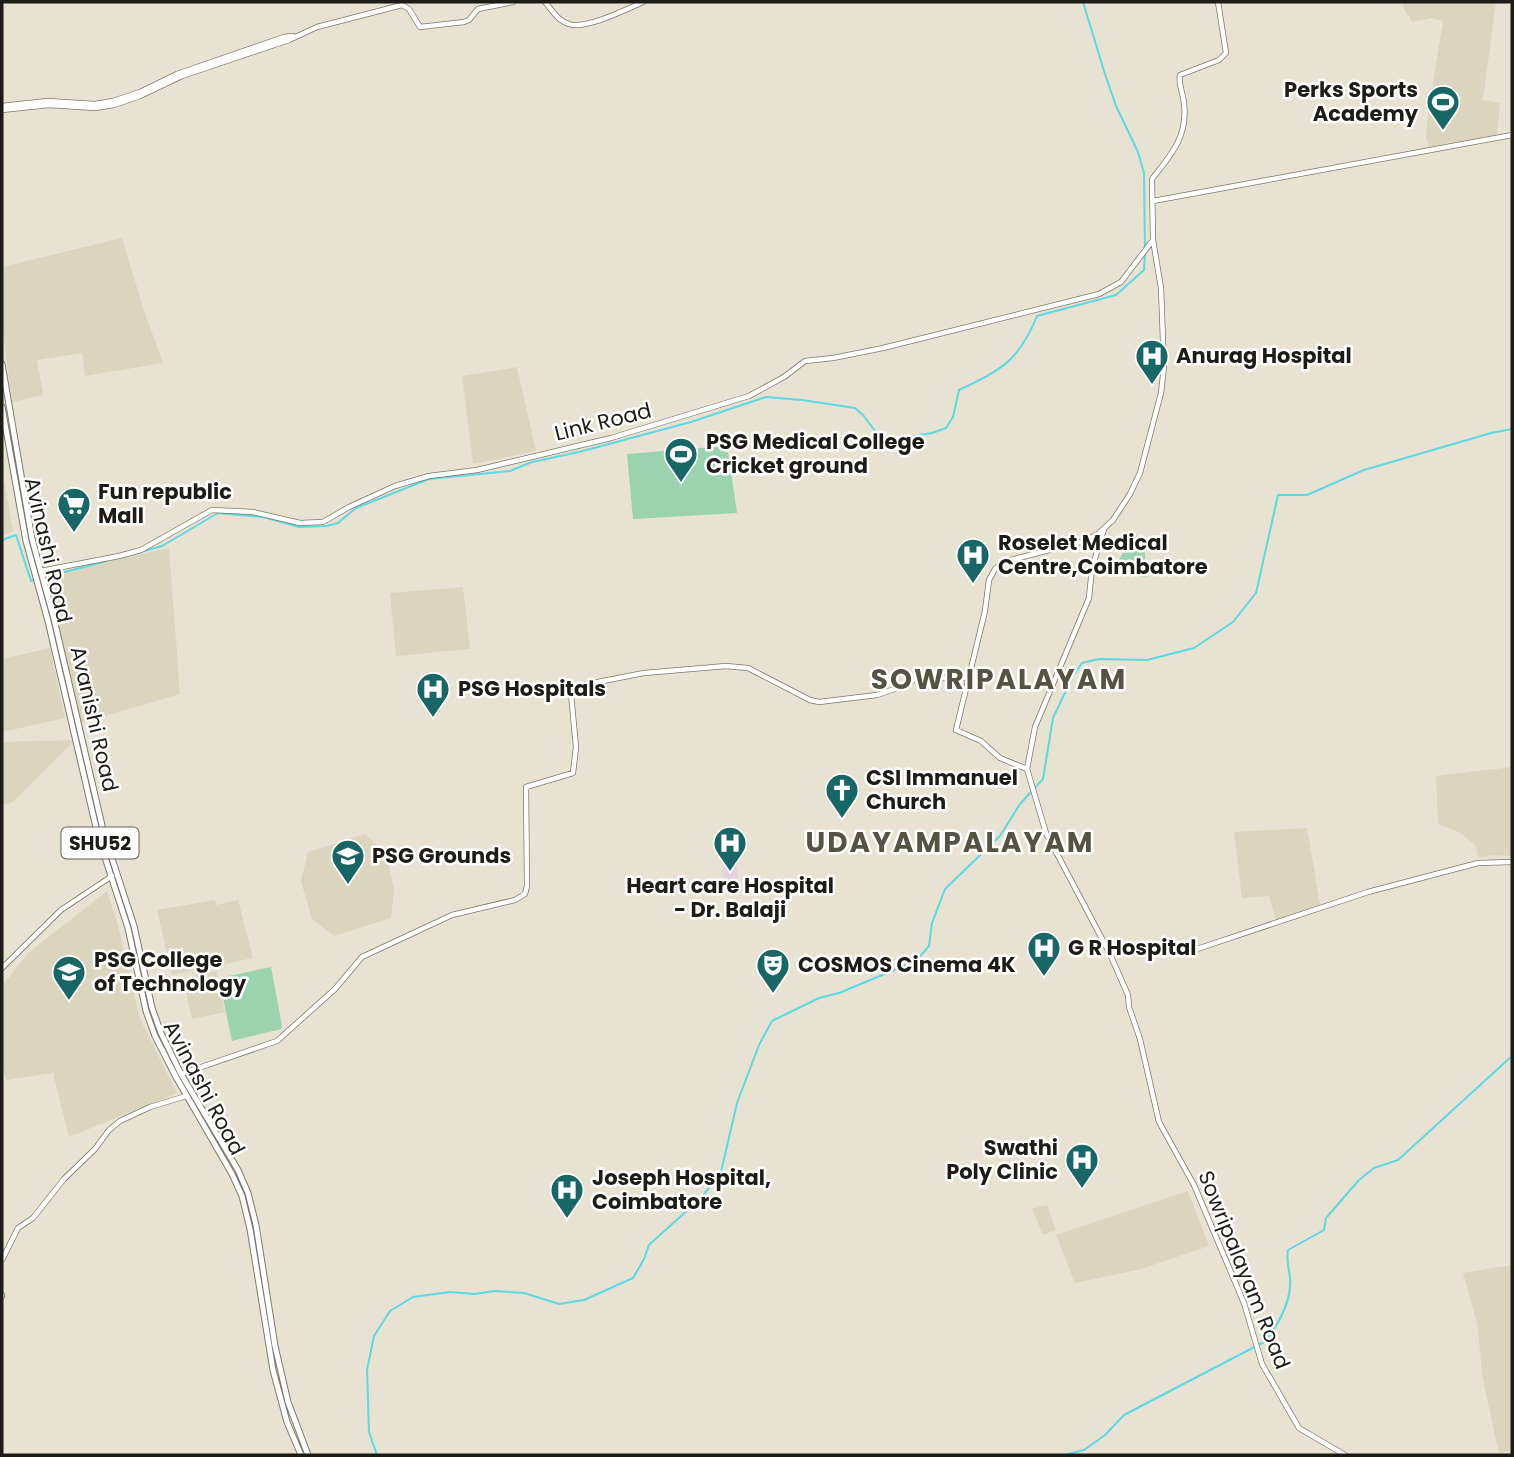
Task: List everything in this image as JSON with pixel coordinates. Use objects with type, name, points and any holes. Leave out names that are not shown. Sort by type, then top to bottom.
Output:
[{"type":"main road","name":"SHU52","points":[[2,364],[24,499],[40,572]]},
{"type":"main road","name":"Avinashi Road","points":[[2,407],[26,541],[40,572],[98,836],[128,928],[146,1010],[155,1036],[186,1096],[243,1196],[254,1235],[288,1402],[308,1455]]},
{"type":"main road","name":"Avanishi Road","points":[[41,582],[104,834],[134,926],[152,1008],[181,1074]]},
{"type":"main road","name":"Avinashi Road","points":[[181,1074],[238,1170],[248,1193],[273,1370],[287,1422],[301,1455]]},
{"type":"street","points":[[2,108],[47,101],[95,104],[113,101],[284,37],[402,5],[409,9],[420,27],[464,22],[478,9],[513,2]]},
{"type":"street","points":[[545,2],[559,18],[576,26],[643,2]]},
{"type":"street","points":[[1104,528],[1092,568],[1089,598],[1035,727],[1027,769],[1000,758],[981,741],[956,730],[985,611],[989,580],[1003,562],[1084,541],[1104,528],[1113,520],[1130,495],[1140,473],[1161,393],[1164,367],[1161,288],[1152,242],[1152,179],[1174,152],[1185,119],[1184,100],[1178,82],[1181,75],[1219,60],[1226,53],[1218,2]]},
{"type":"street","points":[[1153,201],[1512,135]]},
{"type":"street","name":"Link Road","points":[[40,572],[141,550],[212,510],[253,512],[300,523],[323,522],[395,486],[429,476],[477,470],[611,438],[749,396],[784,377],[805,361],[883,348],[1099,294],[1121,282],[1152,242]]},
{"type":"street","points":[[181,1074],[276,1041],[335,989],[362,957],[452,915],[514,900],[525,894],[526,788],[573,774],[576,747],[571,694],[577,686],[644,673],[726,666],[748,668],[819,702],[877,695],[904,686],[917,678],[967,678]]},
{"type":"street","name":"Sowripalayam Road","points":[[1027,769],[1046,833],[1109,952],[1128,995],[1159,1122],[1194,1185],[1244,1303],[1258,1353],[1299,1428],[1345,1455]]},
{"type":"street","points":[[1109,952],[1197,949],[1368,892],[1478,863],[1512,862]]},
{"type":"street","points":[[2,968],[61,910],[112,876]]},
{"type":"street","points":[[2,1260],[18,1228],[33,1218],[109,1130],[120,1121],[150,1107],[186,1096]]},
{"type":"shaded area","points":[[1403,2],[1496,2],[1483,100],[1500,103],[1497,135],[1429,147],[1426,136],[1429,108],[1443,21],[1432,18],[1412,22]]},
{"type":"shaded area","points":[[122,238],[163,363],[85,376],[82,353],[37,360],[43,395],[12,402],[2,324],[2,267]]},
{"type":"shaded area","points":[[517,367],[536,451],[473,464],[462,376]]},
{"type":"shaded area","points":[[2,469],[13,532],[2,535]]},
{"type":"shaded area","points":[[169,548],[180,694],[81,723],[47,575]]},
{"type":"shaded area","points":[[463,587],[470,649],[396,656],[390,593]]},
{"type":"shaded area","points":[[50,648],[65,718],[2,732],[2,659]]},
{"type":"shaded area","points":[[75,740],[14,801],[2,806],[2,742]]},
{"type":"shaded area","points":[[1512,767],[1512,856],[1491,855],[1478,858],[1476,846],[1461,833],[1438,824],[1436,776]]},
{"type":"shaded area","points":[[1307,828],[1320,905],[1276,920],[1269,896],[1242,898],[1234,832]]},
{"type":"shaded area","name":"PSG Grounds","points":[[365,834],[386,853],[394,890],[391,918],[334,936],[312,919],[301,881],[308,852]]},
{"type":"shaded area","name":"Heart care Hospital - Dr. Balaji","points":[[737,862],[738,883],[723,884],[722,863]]},
{"type":"shaded area","name":"PSG College of Technology","points":[[107,891],[118,925],[140,1019],[177,1093],[69,1137],[53,1073],[6,1080],[2,1062],[2,986],[28,953]]},
{"type":"shaded area","points":[[215,900],[216,905],[238,900],[253,958],[172,975],[157,910]]},
{"type":"shaded area","points":[[216,971],[225,1012],[192,1019],[183,978]]},
{"type":"shaded area","points":[[1188,1191],[1209,1246],[1141,1269],[1075,1283],[1056,1235]]},
{"type":"shaded area","points":[[1047,1205],[1056,1230],[1043,1235],[1032,1209]]},
{"type":"shaded area","points":[[1512,1265],[1512,1449],[1499,1454],[1483,1380],[1477,1323],[1463,1273]]},
{"type":"green space","name":"PSG Medical College Cricket ground","points":[[727,446],[737,513],[633,519],[627,454]]},
{"type":"green space","points":[[1133,535],[1143,537],[1147,577],[1138,577],[1115,567]]},
{"type":"green space","points":[[271,967],[281,1029],[232,1041],[219,978]]},
{"type":"waterway","points":[[1083,2],[1116,106],[1138,152],[1144,173],[1145,249]]},
{"type":"waterway","points":[[123,557],[162,546],[218,513],[263,517],[299,527],[327,526],[338,523],[356,508],[429,479],[510,471],[532,462],[691,422],[766,397],[855,408],[879,436],[887,440],[932,433],[946,428],[953,417],[959,390],[997,370],[1015,354],[1037,316],[1116,295],[1144,270],[1145,254]]},
{"type":"waterway","points":[[377,1455],[369,1432],[367,1370],[374,1336],[390,1311],[413,1297],[450,1292],[524,1293],[559,1304],[584,1300],[633,1278],[649,1245],[702,1197],[721,1172],[737,1103],[759,1045],[772,1021],[819,998],[839,993],[916,961],[929,946],[932,923],[945,889],[1000,836],[1020,804],[1043,779],[1053,718],[1082,663],[1099,659],[1147,660],[1194,648],[1233,622],[1256,593],[1278,495],[1307,495],[1364,470],[1512,429]]},
{"type":"waterway","points":[[2,540],[16,535],[31,581],[36,579]]},
{"type":"waterway","points":[[45,577],[107,561]]},
{"type":"waterway","points":[[1064,1455],[1084,1450],[1105,1435],[1124,1415],[1266,1341],[1280,1319],[1289,1295],[1288,1250],[1324,1230],[1326,1218],[1359,1180],[1374,1168],[1398,1160],[1512,1056]]},
{"type":"place","name":"Perks Sports Academy","points":[[1443,132]]},
{"type":"place","name":"Anurag Hospital","points":[[1152,386]]},
{"type":"place","name":"PSG Medical College Cricket ground","points":[[681,484]]},
{"type":"place","name":"Fun republic Mall","points":[[74,534]]},
{"type":"place","name":"Roselet Medical Centre,Coimbatore","points":[[973,585]]},
{"type":"place","name":"PSG Hospitals","points":[[433,719]]},
{"type":"place","name":"CSI Immanuel Church","points":[[842,820]]},
{"type":"place","name":"Heart care Hospital - Dr. Balaji","points":[[730,873]]},
{"type":"place","name":"PSG Grounds","points":[[348,886]]},
{"type":"place","name":"G R Hospital","points":[[1044,978]]},
{"type":"place","name":"COSMOS Cinema 4K","points":[[773,995]]},
{"type":"place","name":"PSG College of Technology","points":[[69,1002]]},
{"type":"place","name":"Swathi Poly Clinic","points":[[1082,1190]]},
{"type":"place","name":"Joseph Hospital, Coimbatore","points":[[567,1220]]},
{"type":"district","name":"SOWRIPALAYAM","points":[[999,679]]},
{"type":"district","name":"UDAYAMPALAYAM","points":[[950,842]]}]
